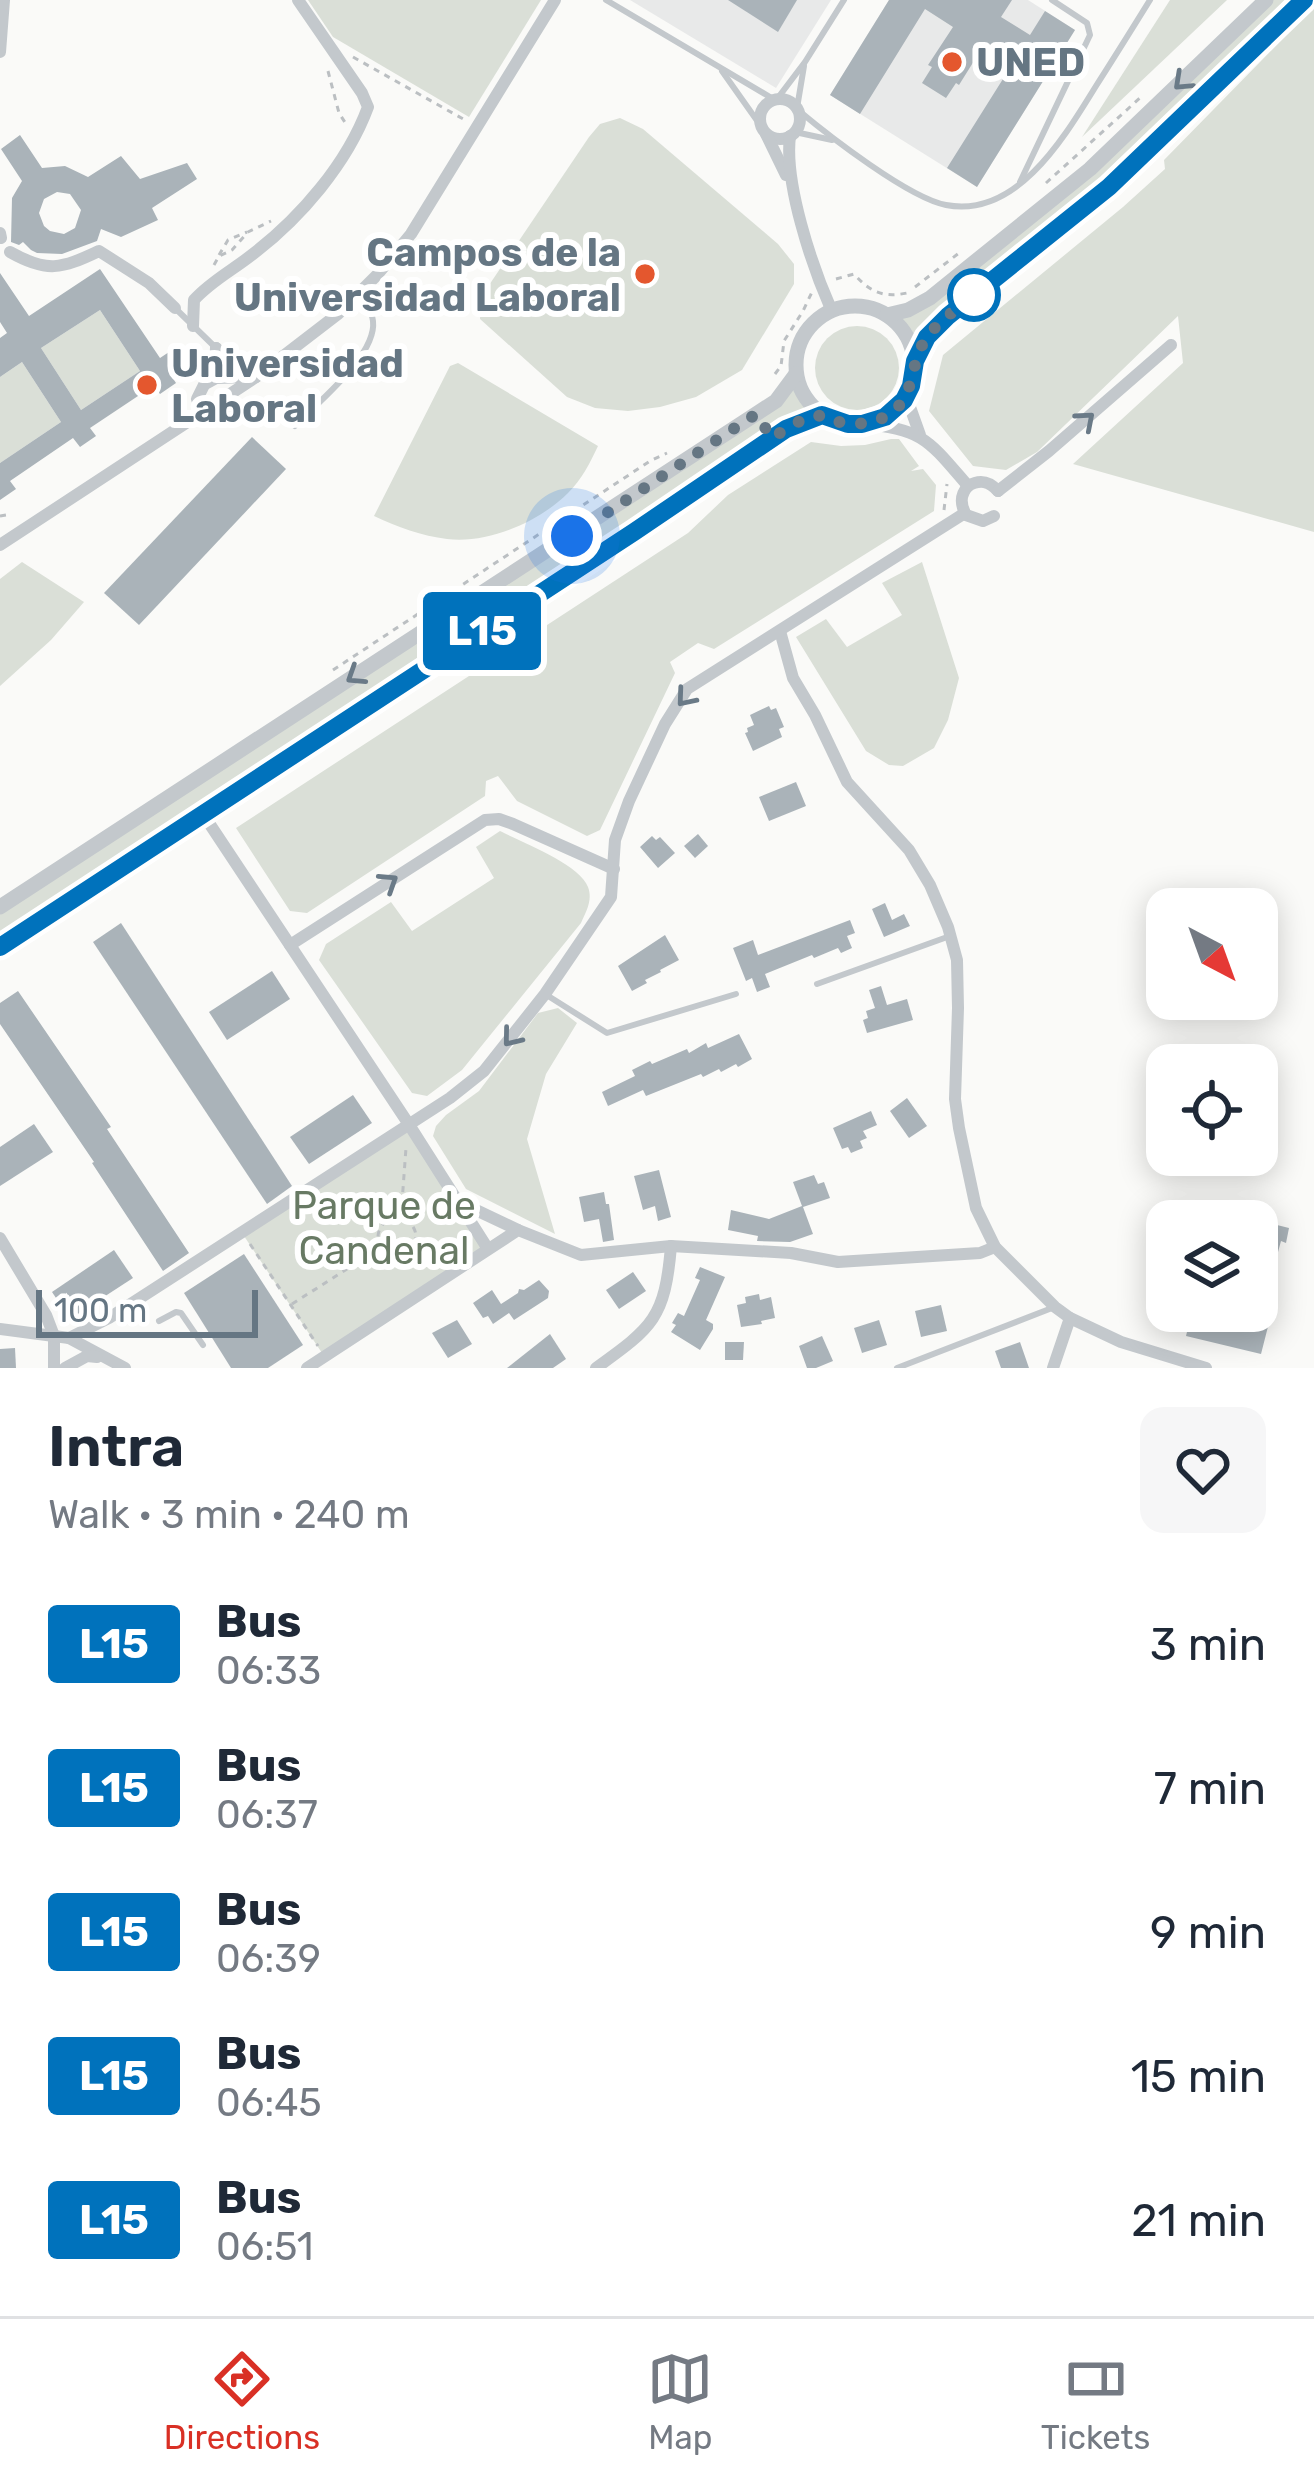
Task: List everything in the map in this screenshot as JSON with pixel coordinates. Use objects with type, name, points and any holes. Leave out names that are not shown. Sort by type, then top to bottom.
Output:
[{"type":"street","points":[[194,326],[194,300],[272,238],[316,193],[368,107],[298,0]]},
{"type":"street","points":[[0,545],[256,377],[338,314],[411,234],[555,0]]},
{"type":"street","points":[[887,315],[930,298],[1090,169],[1266,0]]},
{"type":"street","points":[[920,435],[910,407],[911,386],[915,361],[927,337],[1109,187],[1304,0]]},
{"type":"street","points":[[0,52],[3,8]]},
{"type":"street","points":[[794,192],[764,130],[762,112],[776,99],[798,110],[800,122],[793,134],[789,164],[831,309]]},
{"type":"street","points":[[764,130],[774,138],[793,134]]},
{"type":"street","points":[[10,252],[45,267],[65,267],[99,251],[149,283],[175,308]]},
{"type":"street","points":[[821,420],[799,388],[796,374],[799,348],[808,330],[831,309],[868,308],[887,315],[909,340],[915,361]]},
{"type":"street","points":[[998,491],[1171,345]]},
{"type":"street","points":[[216,348],[235,367],[256,377]]},
{"type":"street","points":[[207,383],[216,348]]},
{"type":"street","points":[[0,907],[776,401],[796,374]]},
{"type":"street","points":[[202,413],[197,399],[202,386],[216,378],[256,377]]},
{"type":"street","points":[[862,428],[896,409],[911,386]]},
{"type":"street","points":[[0,946],[786,429],[821,420],[862,428],[894,426],[920,435],[968,486]]},
{"type":"street","points":[[974,482],[988,482],[998,491],[998,521],[976,521],[965,513],[962,496],[974,482]]},
{"type":"street","points":[[62,1337],[109,1318],[450,1098],[484,1071],[545,994],[611,897],[615,840],[628,801],[664,724],[687,688],[965,513]]},
{"type":"street","points":[[780,632],[793,678],[847,782],[909,850],[930,885],[950,936],[957,959],[958,1128],[976,1208],[995,1246],[1070,1318],[1120,1342],[1206,1368]]},
{"type":"street","points":[[203,814],[488,1249]]},
{"type":"street","points":[[290,945],[485,820],[513,824],[614,869]]},
{"type":"street","points":[[458,1202],[581,1255],[671,1246],[791,1253],[838,1262],[980,1253],[995,1246]]},
{"type":"street","points":[[307,1368],[518,1230]]},
{"type":"street","points":[[0,1238],[62,1337]]},
{"type":"street","points":[[596,1368],[637,1339],[656,1316],[668,1285],[671,1246]]},
{"type":"street","points":[[105,1358],[100,1346],[109,1318]]},
{"type":"street","points":[[1053,1368],[1070,1318]]},
{"type":"street","points":[[0,1329],[62,1337],[125,1368]]},
{"type":"street","points":[[54,1368],[62,1337]]},
{"type":"street","points":[[65,1368],[87,1356],[105,1358]]},
{"type":"lane","points":[[606,0],[776,99],[844,0]]},
{"type":"lane","points":[[1019,184],[1090,35],[1087,23],[1052,0]]},
{"type":"lane","points":[[805,62],[798,110],[835,141],[944,205],[977,205],[1010,191],[1057,148],[1150,0]]},
{"type":"lane","points":[[720,68],[764,130]]},
{"type":"lane","points":[[793,134],[835,141]]},
{"type":"lane","points":[[295,426],[370,344],[373,322],[362,290]]},
{"type":"lane","points":[[175,308],[216,348]]},
{"type":"lane","points":[[817,983],[950,936]]},
{"type":"lane","points":[[545,994],[608,1034],[736,994]]},
{"type":"lane","points":[[897,1368],[1055,1307]]},
{"type":"lane","points":[[159,1321],[181,1313],[203,1345]]},
{"type":"path","points":[[358,130],[347,126],[339,113],[328,51],[368,63],[477,127]]},
{"type":"path","points":[[1044,185],[1153,86]]},
{"type":"path","points":[[219,256],[228,240],[248,232]]},
{"type":"path","points":[[773,378],[781,366],[784,341],[809,293],[850,273],[880,294],[907,293],[969,245]]},
{"type":"path","points":[[821,420],[862,428]]},
{"type":"path","points":[[335,669],[668,453]]},
{"type":"path","points":[[946,480],[942,514],[948,524]]},
{"type":"path","points":[[400,1218],[408,1123]]},
{"type":"path","points":[[400,1218],[414,1229],[415,1240],[409,1251],[397,1256],[381,1247],[378,1235],[383,1223],[400,1218]]},
{"type":"path","points":[[242,1232],[324,1356]]},
{"type":"path","points":[[415,1240],[488,1249]]},
{"type":"path","points":[[291,1306],[381,1247]]},
{"type":"shaded area","points":[[630,0],[831,0],[776,88]]},
{"type":"shaded area","name":"UNED","points":[[889,0],[1028,0],[1075,30],[977,187],[830,95]]},
{"type":"green space","points":[[308,0],[541,0],[469,117],[333,37]]},
{"type":"green space","points":[[1170,0],[1227,0],[1082,137]]},
{"type":"green space","points":[[1266,0],[1304,0],[1232,72],[948,316],[915,361],[909,340],[887,315],[909,310],[1090,169]]},
{"type":"green space","points":[[1314,7],[1314,532],[1073,464],[1183,363],[1178,316],[1037,452],[1006,470],[973,466],[929,411],[943,355],[1165,169],[1164,160]]},
{"type":"green space","name":"Campos de la Universidad Laboral","points":[[620,118],[643,129],[778,244],[794,264],[794,284],[742,370],[696,397],[628,411],[595,408],[567,397],[480,319],[481,297],[589,137],[600,124]]},
{"type":"green space","points":[[100,310],[140,371],[81,410],[41,348]]},
{"type":"green space","points":[[857,326],[887,338],[899,368],[887,398],[857,410],[827,398],[815,368],[827,338]]},
{"type":"green space","points":[[22,362],[61,422],[0,463],[0,377]]},
{"type":"green space","points":[[458,363],[598,446],[573,488],[556,504],[512,529],[463,540],[419,533],[374,516],[450,366]]},
{"type":"green space","points":[[796,374],[805,397],[822,415],[806,420],[0,947],[0,907],[756,414]]},
{"type":"green space","points":[[899,439],[919,466],[911,471],[923,469],[936,485],[934,511],[714,649],[698,643],[670,662],[675,673],[600,830],[587,836],[517,801],[498,776],[486,781],[485,796],[307,913],[290,911],[236,828],[688,533],[728,495],[811,442],[841,446]]},
{"type":"green space","points":[[22,562],[84,602],[0,686],[0,579]]},
{"type":"green space","points":[[922,562],[959,678],[948,720],[934,748],[903,766],[889,765],[866,751],[796,637],[826,619],[847,647],[902,615],[882,583]]},
{"type":"green space","points":[[500,831],[574,870],[588,887],[588,906],[581,923],[462,1070],[427,1096],[412,1093],[319,960],[326,944],[391,902],[412,931],[494,878],[476,847]]},
{"type":"green space","points":[[558,1008],[577,1023],[546,1074],[527,1139],[555,1234],[466,1189],[433,1136],[446,1115],[479,1091],[538,1013]]},
{"type":"green space","name":"Parque de Candenal","points":[[408,1123],[488,1249],[324,1356],[242,1233]]},
{"type":"building","points":[[728,0],[797,0],[778,32]]},
{"type":"building","points":[[889,0],[1012,0],[1001,17],[1030,35],[1045,11],[1075,30],[977,187],[947,168],[1013,63],[984,45],[946,98],[922,83],[953,27],[925,9],[860,114],[830,95]]},
{"type":"building","name":"Universidad Laboral","points":[[20,135],[42,168],[65,166],[88,177],[121,156],[140,179],[187,163],[197,179],[152,208],[158,220],[121,237],[101,229],[97,241],[62,254],[37,253],[23,242],[11,242],[12,198],[22,181],[1,149]],"holes":[[[57,192],[70,194],[81,210],[75,228],[64,234],[50,231],[39,213],[44,199]]]},
{"type":"building","name":"Universidad Laboral","points":[[100,269],[160,358],[181,344],[192,360],[170,374],[176,383],[160,394],[153,386],[90,428],[96,436],[80,447],[73,438],[10,481],[16,489],[0,500],[0,463],[61,422],[22,362],[0,377],[0,338],[7,333],[0,322],[0,273],[29,316]],"holes":[[[100,310],[140,371],[81,410],[41,348]]]},
{"type":"building","points":[[252,437],[286,469],[139,625],[104,593]]},
{"type":"building","points":[[769,706],[776,708],[784,727],[779,729],[782,737],[753,751],[745,733],[754,725],[750,715]]},
{"type":"building","points":[[796,782],[806,806],[769,821],[759,797]]},
{"type":"building","points":[[698,834],[708,846],[695,858],[684,846]]},
{"type":"building","points":[[652,836],[660,837],[675,853],[658,868],[640,847]]},
{"type":"building","points":[[885,903],[892,920],[904,914],[910,926],[884,937],[872,909]]},
{"type":"building","points":[[850,920],[855,933],[847,936],[852,948],[812,955],[765,974],[770,987],[757,992],[752,978],[746,981],[733,948],[753,940],[758,955]]},
{"type":"building","points":[[121,923],[292,1186],[267,1204],[93,942]]},
{"type":"building","points":[[665,935],[679,960],[632,991],[618,966]]},
{"type":"building","points":[[272,971],[290,999],[227,1040],[209,1012]]},
{"type":"building","points":[[881,986],[887,1005],[907,999],[913,1020],[867,1033],[863,1020],[868,1018],[866,1011],[875,1008],[869,990]]},
{"type":"building","points":[[18,991],[189,1253],[163,1271],[0,1024],[0,1003]]},
{"type":"building","points":[[739,1034],[752,1059],[738,1067],[701,1074],[646,1096],[643,1090],[608,1106],[602,1092],[635,1076],[632,1070]]},
{"type":"building","points":[[353,1095],[372,1123],[309,1164],[290,1137]]},
{"type":"building","points":[[907,1098],[927,1126],[909,1138],[890,1111]]},
{"type":"building","points":[[871,1111],[877,1125],[863,1131],[867,1138],[860,1141],[863,1148],[851,1153],[848,1147],[842,1149],[833,1128]]},
{"type":"building","points":[[34,1124],[53,1152],[0,1186],[0,1147]]},
{"type":"building","points":[[659,1170],[671,1217],[658,1221],[655,1206],[643,1210],[634,1176]]},
{"type":"building","points":[[814,1175],[818,1184],[824,1182],[830,1198],[803,1207],[813,1234],[790,1242],[757,1241],[758,1236],[728,1230],[731,1210],[769,1219],[802,1206],[793,1182]]},
{"type":"building","points":[[604,1192],[614,1240],[603,1242],[599,1219],[584,1222],[579,1197]]},
{"type":"building","points":[[1278,1225],[1289,1228],[1286,1243],[1281,1241],[1278,1252]]},
{"type":"building","points":[[114,1250],[133,1278],[70,1319],[52,1292]]},
{"type":"building","points":[[244,1254],[303,1345],[268,1368],[231,1368],[184,1293]]},
{"type":"building","points":[[700,1267],[725,1277],[706,1320],[713,1329],[700,1350],[671,1332],[678,1313],[684,1316],[700,1280],[695,1278]]},
{"type":"building","points":[[633,1272],[646,1291],[619,1309],[606,1290]]},
{"type":"building","points":[[539,1280],[549,1291],[548,1298],[514,1320],[509,1313],[493,1324],[473,1303],[492,1290],[501,1304]]},
{"type":"building","points":[[759,1294],[760,1300],[771,1297],[775,1318],[741,1327],[737,1305]]},
{"type":"building","points":[[941,1305],[947,1331],[921,1337],[915,1311]]},
{"type":"building","points":[[457,1320],[472,1344],[448,1358],[432,1333]]},
{"type":"building","points":[[879,1320],[887,1345],[862,1353],[854,1328]]},
{"type":"building","points":[[1187,1332],[1267,1332],[1261,1354],[1186,1336]]},
{"type":"building","points":[[550,1334],[566,1359],[553,1368],[507,1368]]},
{"type":"building","points":[[822,1336],[833,1361],[807,1368],[799,1346]]},
{"type":"building","points":[[725,1342],[744,1342],[743,1360],[725,1360]]},
{"type":"building","points":[[1020,1342],[1029,1368],[1001,1368],[995,1351]]},
{"type":"building","points":[[15,1348],[16,1368],[0,1368],[0,1349]]},
{"type":"bus line","name":"L15","points":[[0,947],[786,429],[822,415],[848,424],[885,417],[904,400],[927,337],[948,316],[1109,187],[1304,0]]},
{"type":"place","name":"UNED","points":[[952,62]]},
{"type":"place","name":"Campos de la Universidad Laboral","points":[[645,274]]},
{"type":"place","name":"Universidad Laboral","points":[[147,385]]},
{"type":"route","points":[[572,536],[756,414],[772,438],[822,415],[848,424],[885,417],[904,400],[927,337],[974,295]]}]
